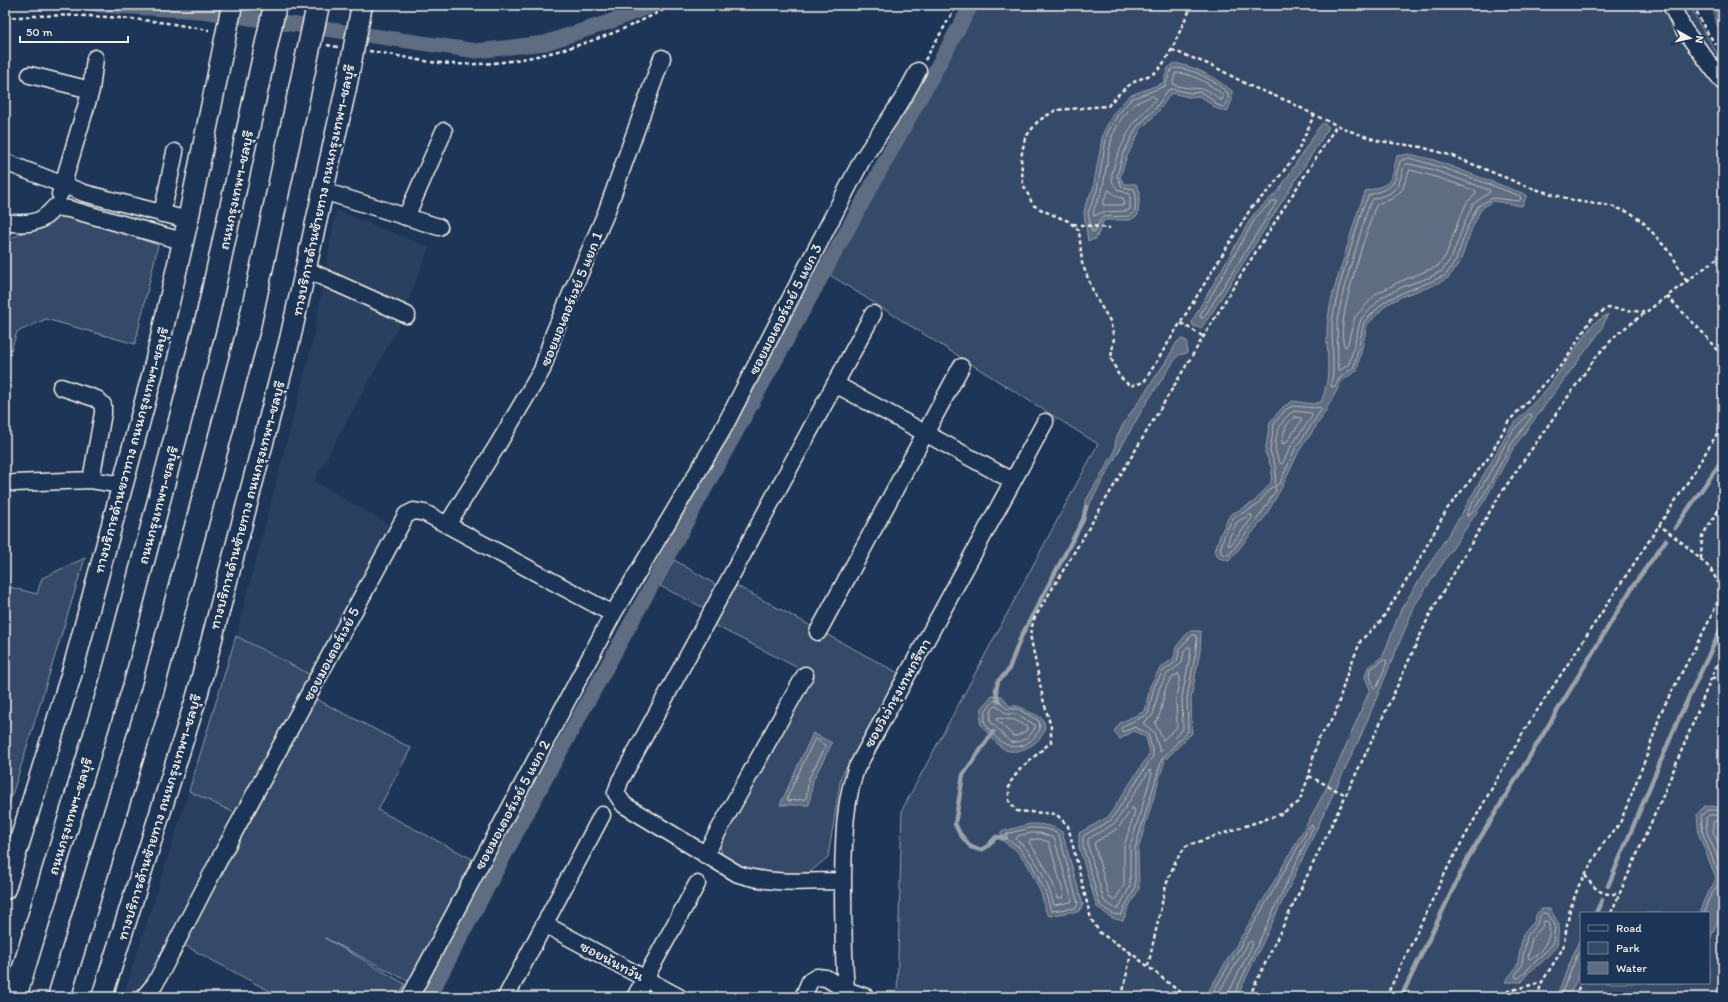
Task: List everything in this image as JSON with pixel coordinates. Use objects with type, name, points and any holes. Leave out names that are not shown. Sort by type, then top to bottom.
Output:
[{"type":"highway","name":"ถนนกรุงเทพฯ-ชลบุรี","points":[[15,997],[118,656],[208,314],[275,5]]},
{"type":"highway","points":[[59,997],[152,692],[247,335],[318,5]]},
{"type":"main road","name":"ทางบริการด้านขวาทาง ถนนกรุงเทพฯ-ชลบุรี","points":[[5,888],[73,669],[153,372],[188,220],[232,5]]},
{"type":"main road","name":"ทางบริการด้านซ้ายทาง ถนนกรุงเทพฯ-ชลบุรี","points":[[102,997],[197,696],[288,347],[346,88],[362,5]]},
{"type":"street","points":[[1671,5],[1684,30],[1723,82]]},
{"type":"street","points":[[5,222],[27,224],[35,222],[44,218],[55,207],[91,90],[95,58]]},
{"type":"street","name":"ซอยมอเตอร์เวย์ 5 แยก 1","points":[[447,524],[497,446],[542,370],[554,333],[606,213],[662,58]]},
{"type":"street","name":"ซอยมอเตอร์เวย์ 5 แยก 3","points":[[613,614],[722,432],[862,160],[902,100],[918,71]]},
{"type":"street","points":[[30,75],[91,90]]},
{"type":"street","points":[[406,217],[444,132]]},
{"type":"street","points":[[162,214],[175,152]]},
{"type":"street","points":[[5,162],[84,193],[188,220]]},
{"type":"street","points":[[323,191],[439,227]]},
{"type":"street","points":[[55,207],[69,209],[182,241]]},
{"type":"street","points":[[305,269],[407,315]]},
{"type":"street","points":[[843,881],[770,882],[755,880],[738,874],[624,805],[616,793],[620,782],[873,314]]},
{"type":"street","points":[[818,632],[961,368]]},
{"type":"street","points":[[835,384],[1014,481]]},
{"type":"street","points":[[61,387],[97,399],[103,405],[104,413],[90,480]]},
{"type":"street","name":"ซอยวิเว่กรุงเทพกรีฑา","points":[[849,993],[842,943],[844,827],[849,789],[856,769],[1046,422]]},
{"type":"street","points":[[14,483],[90,480],[122,485]]},
{"type":"street","name":"ซอยมอเตอร์เวย์ 5","points":[[144,997],[155,984],[220,858],[406,515],[410,512],[419,511],[447,524],[613,614]]},
{"type":"street","name":"ซอยมอเตอร์เวย์ 5 แยก 2","points":[[410,997],[613,614]]},
{"type":"street","points":[[705,855],[805,676]]},
{"type":"street","points":[[506,997],[602,815]]},
{"type":"street","points":[[635,997],[697,884]]},
{"type":"street","name":"ซอยนันทวัน","points":[[544,924],[679,997]]},
{"type":"street","points":[[804,997],[810,981],[816,977],[826,978],[849,993],[866,997]]},
{"type":"path","points":[[918,71],[957,5]]},
{"type":"path","points":[[1193,5],[1186,17],[1172,50],[1156,72],[1137,81],[1117,95],[1108,106],[1056,110],[1038,121],[1025,138],[1021,158],[1024,184],[1033,205],[1068,221],[1079,230],[1082,263],[1095,296],[1110,322],[1114,338],[1111,358],[1119,376],[1130,386],[1144,382],[1251,208],[1271,188],[1298,153],[1314,115]]},
{"type":"path","points":[[1696,5],[1697,12],[1704,27],[1717,46]]},
{"type":"path","points":[[1172,50],[1213,66],[1250,86],[1290,102],[1314,115],[1379,141],[1421,147],[1453,156],[1528,187],[1576,201],[1611,206],[1631,213],[1645,224],[1672,255],[1687,282]]},
{"type":"path","points":[[1186,997],[1131,953],[1100,933],[1092,919],[1068,826],[1056,814],[1017,811],[1009,801],[1009,784],[1020,769],[1051,742],[1051,727],[1043,699],[1030,634],[1034,619],[1234,286],[1337,125]]},
{"type":"path","points":[[1073,224],[1110,228]]},
{"type":"path","points":[[1249,997],[1346,795],[1430,614],[1499,496],[1595,358],[1617,334],[1723,254]]},
{"type":"path","points":[[1667,296],[1705,335],[1723,358]]},
{"type":"path","points":[[1148,966],[1166,886],[1176,860],[1186,846],[1281,814],[1299,802],[1309,776],[1317,741],[1335,715],[1346,677],[1361,640],[1380,622],[1415,567],[1447,509],[1490,456],[1508,422],[1565,361],[1592,318],[1608,308],[1645,312]]},
{"type":"path","points":[[1181,323],[1204,337]]},
{"type":"path","points":[[1386,997],[1449,865],[1524,729],[1659,525],[1723,424]]},
{"type":"path","points":[[1701,560],[1702,536],[1723,503]]},
{"type":"path","points":[[1537,997],[1542,982],[1563,948],[1570,908],[1585,875],[1602,844],[1620,823],[1647,756],[1661,712],[1719,599],[1719,585],[1712,569],[1659,525]]},
{"type":"path","points":[[1612,912],[1723,650]]},
{"type":"path","points":[[1711,678],[1723,677]]},
{"type":"path","points":[[1309,776],[1346,795]]},
{"type":"path","points":[[1585,875],[1592,886],[1601,892],[1611,895],[1620,892]]},
{"type":"path","points":[[1122,997],[1131,953]]},
{"type":"path","points":[[1494,997],[1542,982]]},
{"type":"path","points":[[1575,997],[1580,984]]},
{"type":"shaded area","points":[[336,210],[429,247],[398,328],[314,481],[391,526],[313,676],[236,636],[312,345]]},
{"type":"shaded area","points":[[189,791],[237,814],[145,988],[131,996],[124,993]]},
{"type":"green space","points":[[979,5],[1691,5],[1697,20],[1723,63],[1723,997],[897,997],[902,810],[1098,444],[830,275]]},
{"type":"green space","points":[[64,214],[158,245],[135,344],[46,319],[17,332],[5,368],[5,241]]},
{"type":"green space","points":[[85,558],[5,818],[5,586],[37,594],[42,578]]},
{"type":"green space","points":[[674,560],[715,584],[737,586],[900,674],[841,777],[828,857],[809,873],[778,875],[744,868],[724,860],[719,844],[814,676],[714,625],[704,608],[660,586]]},
{"type":"green space","points":[[236,636],[313,676],[237,814],[189,791]]},
{"type":"green space","points":[[316,699],[411,748],[378,810],[472,859],[410,982],[325,938],[405,984],[398,997],[272,997],[273,993],[184,945]]},
{"type":"water","points":[[1174,63],[1205,73],[1232,91],[1232,100],[1227,112],[1215,108],[1199,96],[1189,97],[1171,93],[1158,112],[1141,129],[1127,156],[1120,177],[1124,184],[1136,184],[1140,192],[1138,215],[1130,220],[1104,220],[1096,239],[1088,241],[1084,213],[1086,203],[1093,189],[1103,133],[1113,114],[1129,96],[1163,83],[1168,68]]},
{"type":"water","points":[[1323,123],[1329,127],[1211,314],[1201,328],[1193,326],[1192,321],[1253,215],[1279,190]]},
{"type":"water","points":[[1409,154],[1434,160],[1527,195],[1522,206],[1493,201],[1481,209],[1472,228],[1460,262],[1448,278],[1432,286],[1405,295],[1386,305],[1367,325],[1357,370],[1342,381],[1321,419],[1299,451],[1283,485],[1265,517],[1229,561],[1219,558],[1215,551],[1220,535],[1230,515],[1254,502],[1271,483],[1272,469],[1265,452],[1270,422],[1283,407],[1293,401],[1313,404],[1321,402],[1325,391],[1328,370],[1327,331],[1330,305],[1359,208],[1366,191],[1386,184],[1392,177],[1397,156]]},
{"type":"water","points":[[1608,314],[1601,330],[1514,447],[1486,498],[1415,605],[1362,733],[1237,997],[1205,997],[1278,875],[1327,786],[1370,689],[1365,677],[1368,667],[1383,656],[1401,609],[1462,513],[1511,427],[1547,389],[1593,324]]},
{"type":"water","points":[[1181,339],[1187,341],[1187,353],[1178,355],[1143,408],[1084,514],[1085,502],[1114,453],[1116,438],[1124,423],[1165,363],[1177,342]]},
{"type":"water","points":[[1189,631],[1201,631],[1200,651],[1191,698],[1192,733],[1165,760],[1138,849],[1139,889],[1128,908],[1123,921],[1112,918],[1097,907],[1079,847],[1079,833],[1108,817],[1150,753],[1146,737],[1134,731],[1120,739],[1114,731],[1120,723],[1145,711],[1150,686],[1160,668],[1174,658],[1176,647]]},
{"type":"water","points":[[992,696],[1002,696],[1009,706],[1021,707],[1041,718],[1045,725],[1044,732],[1040,738],[1034,743],[1020,750],[1006,750],[999,745],[980,723],[982,708]]},
{"type":"water","points":[[813,733],[832,743],[813,780],[809,805],[780,805]]},
{"type":"water","points":[[1704,806],[1723,807],[1723,908],[1710,940],[1710,912],[1701,912],[1701,908],[1716,878],[1699,835],[1697,815]]},
{"type":"water","points":[[1030,824],[1047,825],[1062,832],[1083,905],[1078,912],[1049,916],[1041,893],[1028,865],[1015,849],[1001,840],[1001,832]]},
{"type":"water","points":[[1542,909],[1550,909],[1559,924],[1557,946],[1541,963],[1529,972],[1521,982],[1505,982],[1517,966],[1523,934],[1534,922],[1537,913]]},
{"type":"water","points":[[1580,938],[1580,972],[1569,997],[1556,997]]},
{"type":"waterway","points":[[98,5],[201,11],[477,51],[545,43],[612,21],[652,5]]},
{"type":"waterway","points":[[429,997],[550,770],[971,5]]},
{"type":"waterway","points":[[1719,5],[1723,22]]},
{"type":"waterway","points":[[1675,528],[1723,459]]},
{"type":"waterway","points":[[998,701],[996,690],[998,681],[1008,671],[1021,637],[1083,520],[1086,507]]},
{"type":"waterway","points":[[1401,997],[1468,858],[1633,586],[1666,540]]},
{"type":"waterway","points":[[1608,886],[1678,720],[1723,625]]},
{"type":"waterway","points":[[993,732],[963,775],[955,824],[960,834],[971,847],[981,850],[988,846],[996,837],[1006,838]]},
{"type":"waterway","points":[[1596,912],[1602,900]]}]
